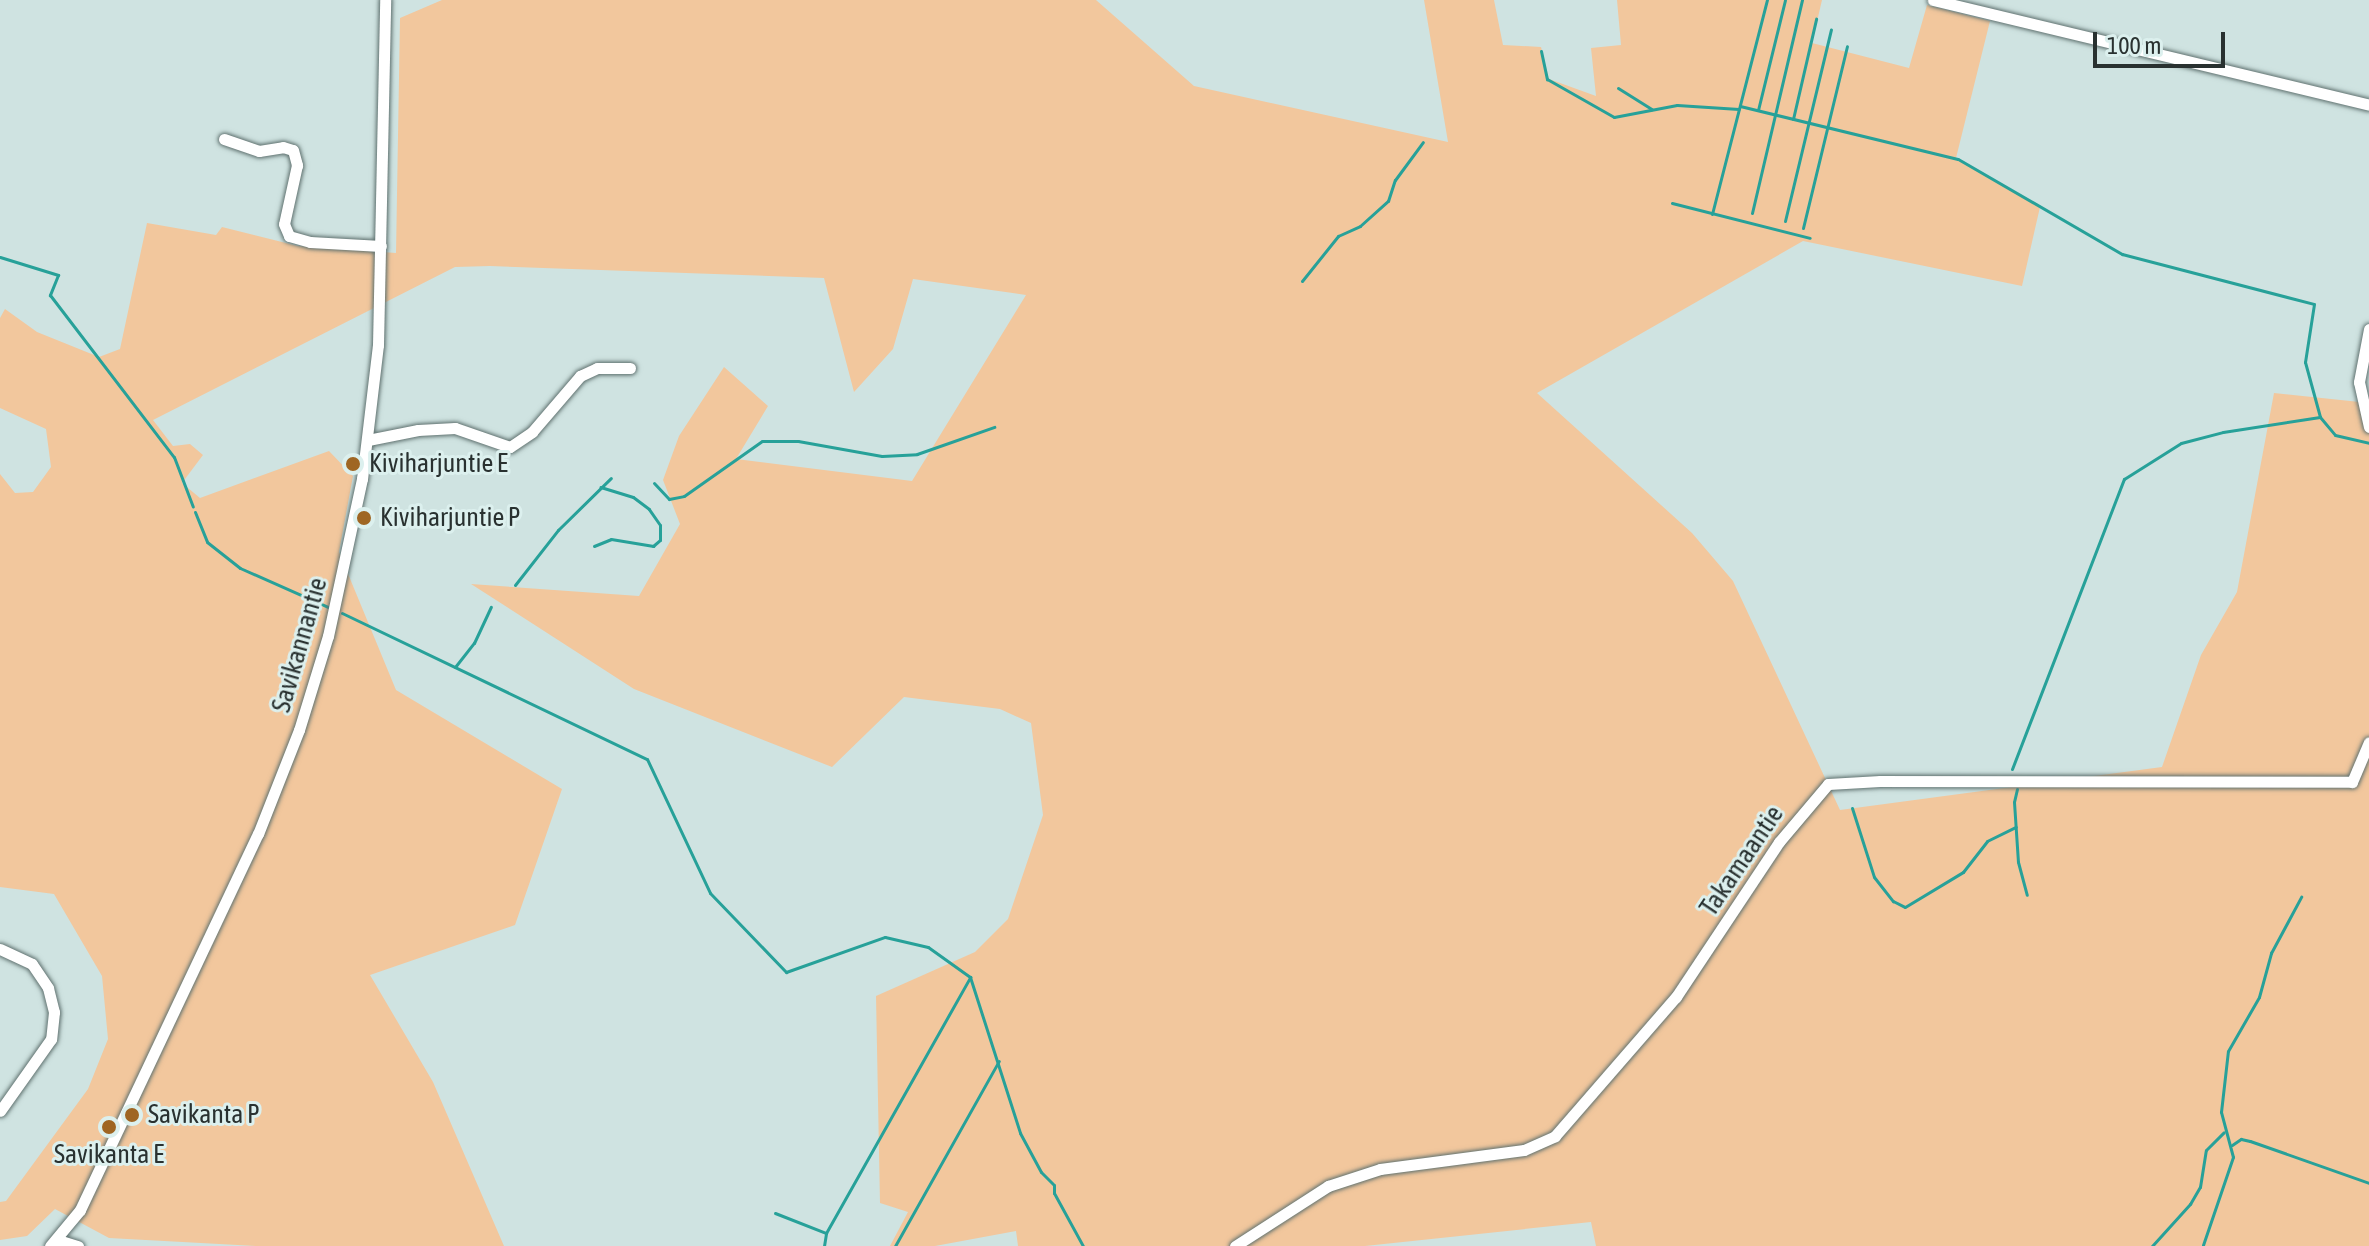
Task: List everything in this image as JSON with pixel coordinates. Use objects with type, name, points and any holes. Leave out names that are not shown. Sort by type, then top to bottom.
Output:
[{"type":"street","name":"Savikannantie","points":[[54,1243],[80,1210],[102,1167],[240,875],[282,777],[315,682],[336,608],[368,440],[378,345],[385,0]]},
{"type":"street","points":[[1933,0],[2369,105]]},
{"type":"street","points":[[224,139],[259,151],[283,147],[293,150],[297,165],[284,224],[289,236],[310,242],[381,246]]},
{"type":"street","points":[[2369,329],[2359,382],[2369,427]]},
{"type":"street","points":[[368,440],[418,430],[455,428],[510,447],[532,432],[580,376],[597,368],[630,368]]},
{"type":"street","name":"Takamaantie","points":[[1235,1246],[1328,1186],[1380,1169],[1524,1150],[1555,1136],[1676,997],[1779,842],[1828,784],[1849,781],[2352,782],[2369,742]]},
{"type":"street","points":[[0,949],[32,964],[48,988],[54,1012],[51,1039],[0,1111]]},
{"type":"street","points":[[54,1243],[78,1246]]},
{"type":"shaded area","points":[[442,0],[1096,0],[1194,86],[1448,142],[1424,0],[1494,0],[1503,45],[1541,47],[1549,79],[1596,96],[1591,48],[1621,45],[1617,0],[1822,0],[1812,43],[1909,68],[1927,5],[1990,21],[1956,158],[2040,207],[2022,286],[1803,241],[1537,393],[1692,533],[1733,581],[1840,810],[2162,767],[2201,655],[2237,592],[2274,393],[2369,403],[2369,1246],[1596,1246],[1591,1222],[1365,1246],[1018,1246],[1016,1231],[935,1246],[890,1246],[908,1212],[880,1203],[876,996],[975,952],[1008,919],[1043,815],[1031,723],[1000,709],[904,697],[832,767],[634,689],[471,584],[639,596],[680,524],[663,480],[679,436],[724,367],[768,406],[736,459],[912,481],[1026,295],[913,279],[893,349],[854,392],[824,278],[490,266],[455,267],[153,420],[173,446],[190,444],[203,455],[182,483],[200,498],[329,451],[353,476],[339,552],[396,690],[562,789],[515,925],[370,975],[433,1082],[504,1246],[256,1246],[109,1238],[55,1209],[27,1236],[0,1240],[0,1202],[6,1201],[88,1089],[108,1039],[102,976],[54,894],[0,887],[0,474],[15,493],[33,492],[51,467],[46,429],[0,408],[0,318],[5,309],[37,332],[99,357],[120,349],[147,223],[216,235],[222,227],[298,246],[396,253],[400,18]]},
{"type":"waterway","points":[[1712,214],[1767,0]]},
{"type":"waterway","points":[[1758,110],[1785,0]]},
{"type":"waterway","points":[[1752,213],[1802,0]]},
{"type":"waterway","points":[[1793,119],[1816,19]]},
{"type":"waterway","points":[[1785,221],[1831,29]]},
{"type":"waterway","points":[[1803,228],[1847,46]]},
{"type":"waterway","points":[[1541,51],[1547,79],[1614,117],[1677,105],[1739,109]]},
{"type":"waterway","points":[[1618,88],[1652,109]]},
{"type":"waterway","points":[[1740,106],[1958,159],[2122,254],[2314,304],[2305,362],[2320,417],[2335,435],[2369,443]]},
{"type":"waterway","points":[[1302,281],[1338,236],[1360,226],[1388,201],[1395,180],[1423,142]]},
{"type":"waterway","points":[[1672,203],[1810,238]]},
{"type":"waterway","points":[[0,257],[58,275],[50,295],[174,457],[193,507]]},
{"type":"waterway","points":[[2012,769],[2124,479],[2181,443],[2223,432],[2320,417]]},
{"type":"waterway","points":[[654,483],[669,499],[684,496],[762,441],[798,441],[882,456],[917,454],[994,427]]},
{"type":"waterway","points":[[515,585],[558,530],[611,478]]},
{"type":"waterway","points":[[594,546],[611,539],[653,546],[660,540],[660,525],[649,509],[633,497],[600,487]]},
{"type":"waterway","points":[[195,512],[207,542],[240,568],[328,607]]},
{"type":"waterway","points":[[455,667],[474,643],[491,607]]},
{"type":"waterway","points":[[342,613],[647,759],[710,893],[786,972],[885,937],[928,947],[970,977],[1020,1133],[1041,1172],[1054,1185],[1054,1193],[1083,1246]]},
{"type":"waterway","points":[[2017,789],[2014,802],[2018,862],[2027,895]]},
{"type":"waterway","points":[[1852,808],[1874,877],[1893,901],[1905,907],[1963,872],[1987,841],[2016,827]]},
{"type":"waterway","points":[[2203,1245],[2233,1157],[2221,1112],[2228,1051],[2259,997],[2271,953],[2301,897]]},
{"type":"waterway","points":[[824,1246],[826,1233],[970,977]]},
{"type":"waterway","points":[[895,1246],[999,1061]]},
{"type":"waterway","points":[[2152,1246],[2190,1204],[2200,1187],[2206,1150],[2224,1132]]},
{"type":"waterway","points":[[2232,1145],[2241,1139],[2250,1141],[2369,1183]]},
{"type":"waterway","points":[[775,1213],[826,1233]]},
{"type":"place","name":"Kiviharjuntie E","points":[[353,464]]},
{"type":"place","name":"Kiviharjuntie P","points":[[364,518]]},
{"type":"place","name":"Savikanta P","points":[[132,1115]]},
{"type":"place","name":"Savikanta E","points":[[109,1127]]}]
